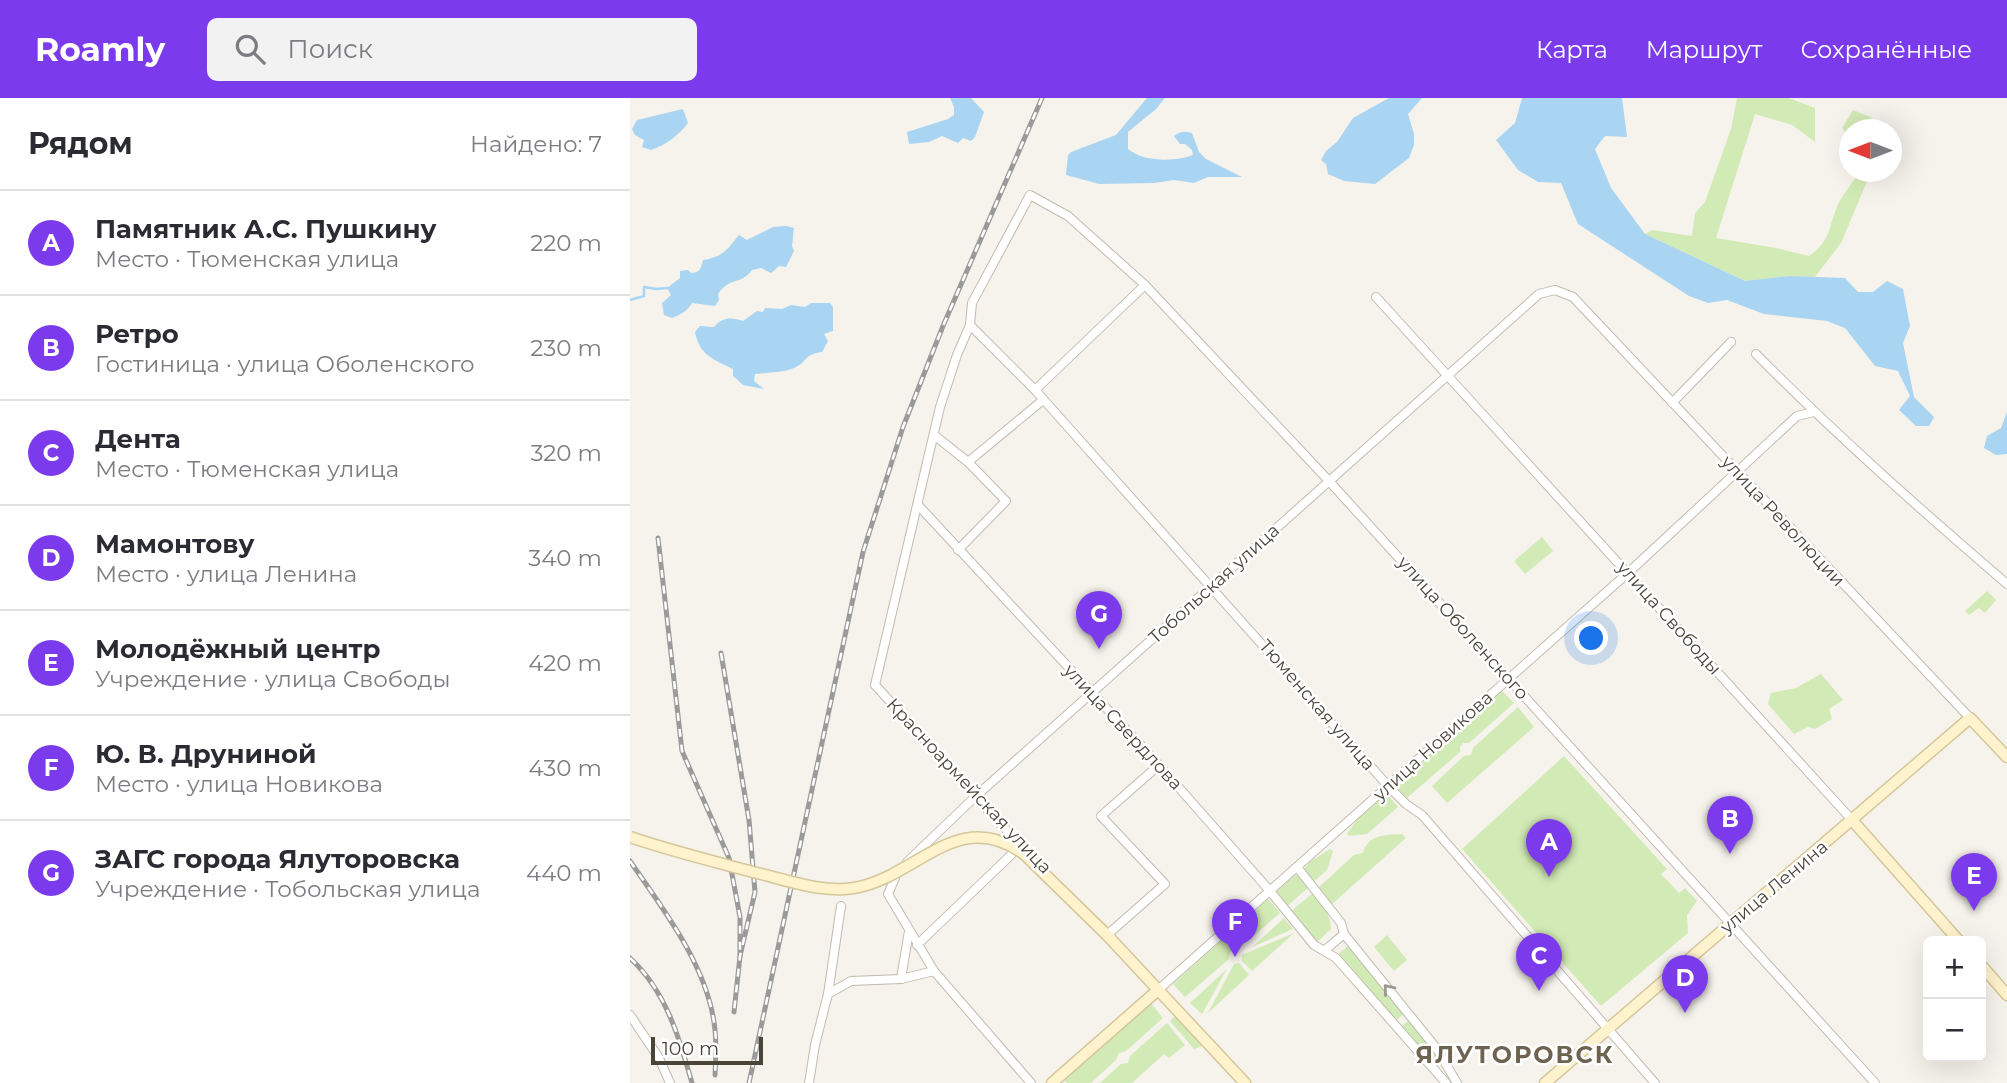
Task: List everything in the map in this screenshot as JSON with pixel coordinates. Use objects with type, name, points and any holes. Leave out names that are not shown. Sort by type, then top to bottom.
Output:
[{"type":"main road","name":"улица Революции","points":[[1970,718],[2007,757]]},
{"type":"main road","name":"улица Ленина","points":[[1545,1083],[1970,718]]},
{"type":"main road","name":"улица Свободы","points":[[1852,820],[1955,936]]},
{"type":"main road","name":"Красноармейская улица","points":[[630,837],[742,869],[838,890],[862,887],[888,877],[951,842],[973,838],[1003,842],[1024,854],[1062,889],[1245,1083]]},
{"type":"main road","points":[[1986,971],[2007,995]]},
{"type":"main road","name":"улица Новикова","points":[[1052,1083],[1158,990]]},
{"type":"street","name":"улица Оболенского","points":[[970,325],[972,303],[1030,195],[1068,216],[1145,285],[1329,481],[1875,1083]]},
{"type":"street","points":[[1035,390],[1145,285]]},
{"type":"street","name":"Тобольская улица","points":[[909,931],[888,894],[899,871],[976,796],[1447,374],[1539,294],[1555,290]]},
{"type":"street","name":"улица Революции","points":[[1555,290],[1573,297],[1970,718]]},
{"type":"street","name":"улица Свободы","points":[[1376,297],[1852,820]]},
{"type":"street","points":[[918,505],[944,394],[970,325]]},
{"type":"street","name":"Тюменская улица","points":[[970,325],[1035,390],[1389,787],[1422,815],[1654,1083]]},
{"type":"street","points":[[1672,403],[1731,342]]},
{"type":"street","points":[[1756,354],[1898,490],[2007,584]]},
{"type":"street","points":[[968,462],[1043,400]]},
{"type":"street","name":"улица Новикова","points":[[1158,990],[1629,572],[1797,416],[1814,412]]},
{"type":"street","points":[[934,435],[968,462],[1006,501],[958,550]]},
{"type":"street","name":"улица Свердлова","points":[[918,505],[1159,765],[1314,945],[1336,958],[1446,1083]]},
{"type":"street","name":"Красноармейская улица","points":[[918,505],[876,685],[998,822],[1062,889]]},
{"type":"street","points":[[1107,935],[1165,884],[1101,816],[1159,765]]},
{"type":"street","points":[[917,945],[1012,854]]},
{"type":"street","points":[[1297,867],[1341,923],[1344,934],[1437,1049],[1457,1083]]},
{"type":"street","points":[[809,1083],[828,994],[841,906]]},
{"type":"street","points":[[909,931],[934,971],[1031,1083]]},
{"type":"street","points":[[901,979],[909,931]]},
{"type":"street","points":[[1325,950],[1344,934]]},
{"type":"street","points":[[828,994],[851,981],[901,979],[934,971]]},
{"type":"street","points":[[630,1015],[659,1058],[670,1083]]},
{"type":"street","points":[[1395,1026],[1410,1015]]},
{"type":"green space","points":[[1737,98],[1789,98],[1815,108],[1815,142],[1792,125],[1755,114],[1716,238],[1809,256],[1828,234],[1839,202],[1852,182],[1867,182],[1841,243],[1815,277],[1789,276],[1745,281],[1645,234],[1652,230],[1692,236],[1695,213],[1705,202],[1731,129]]},
{"type":"green space","points":[[1853,110],[1872,119],[1848,119]]},
{"type":"green space","points":[[1542,537],[1553,551],[1525,574],[1514,561]]},
{"type":"green space","points":[[1987,591],[1996,600],[1985,613],[1979,608],[1969,615],[1965,611]]},
{"type":"green space","points":[[1821,674],[1843,700],[1829,709],[1832,719],[1815,729],[1808,727],[1794,734],[1768,704],[1771,693],[1796,688]]},
{"type":"green space","points":[[1502,691],[1514,703],[1469,743],[1463,743],[1460,752],[1407,798],[1398,788],[1399,784]]},
{"type":"green space","points":[[1518,707],[1534,727],[1447,803],[1432,786],[1464,756],[1471,755],[1473,748]]},
{"type":"green space","points":[[1564,756],[1667,869],[1661,874],[1679,893],[1685,888],[1697,901],[1687,915],[1688,933],[1601,1006],[1462,849]]},
{"type":"green space","points":[[1387,794],[1398,807],[1367,834],[1349,836],[1347,834],[1357,820]]},
{"type":"green space","points":[[1402,834],[1406,838],[1331,905],[1317,889],[1354,855],[1363,853],[1373,839]]},
{"type":"green space","points":[[1330,849],[1333,851],[1327,870],[1312,883],[1302,871],[1311,861]]},
{"type":"green space","points":[[1295,875],[1309,887],[1286,907],[1275,893]]},
{"type":"green space","points":[[1313,893],[1331,924],[1331,929],[1317,942],[1290,912]]},
{"type":"green space","points":[[1268,899],[1280,913],[1237,950],[1230,952],[1229,959],[1185,997],[1173,984]]},
{"type":"green space","points":[[1284,918],[1293,929],[1252,947]]},
{"type":"green space","points":[[1294,933],[1252,971],[1242,961],[1242,955]]},
{"type":"green space","points":[[1387,935],[1407,960],[1394,971],[1374,947]]},
{"type":"green space","points":[[1348,946],[1405,1013],[1394,1022],[1337,955]]},
{"type":"green space","points":[[1239,963],[1249,975],[1208,1013],[1234,964]]},
{"type":"green space","points":[[1227,969],[1202,1014],[1190,1003]]},
{"type":"green space","points":[[1150,1002],[1163,1018],[1126,1051],[1119,1053],[1116,1060],[1091,1083],[1067,1083],[1063,1079]]},
{"type":"green space","points":[[1175,1016],[1202,1046],[1194,1049],[1170,1021]]},
{"type":"green space","points":[[1409,1020],[1442,1062],[1435,1068],[1400,1028]]},
{"type":"green space","points":[[1167,1023],[1185,1045],[1169,1058],[1164,1054],[1132,1083],[1100,1083],[1121,1064],[1128,1063],[1130,1056]]},
{"type":"water","points":[[950,98],[971,98],[984,112],[975,137],[971,141],[963,138],[958,143],[942,136],[929,142],[909,144],[907,132],[954,115]]},
{"type":"water","points":[[1147,98],[1165,98],[1128,132],[1128,149],[1150,158],[1168,160],[1186,157],[1193,155],[1192,150],[1185,144],[1180,144],[1174,136],[1181,132],[1190,132],[1199,152],[1206,159],[1242,177],[1208,177],[1194,183],[1174,180],[1099,184],[1066,175],[1068,155],[1071,152],[1116,135]]},
{"type":"water","points":[[1389,98],[1422,98],[1408,114],[1414,134],[1414,145],[1409,158],[1375,184],[1344,181],[1328,174],[1326,164],[1321,160],[1326,151],[1337,142],[1353,118]]},
{"type":"water","points":[[1522,98],[1622,98],[1627,137],[1605,136],[1595,149],[1611,188],[1645,234],[1745,281],[1789,276],[1845,278],[1858,292],[1873,292],[1887,281],[1903,289],[1910,326],[1903,343],[1914,397],[1934,417],[1929,426],[1916,426],[1899,410],[1910,396],[1898,371],[1875,366],[1845,328],[1827,321],[1764,314],[1727,300],[1708,303],[1689,296],[1578,224],[1561,183],[1538,182],[1518,170],[1496,140],[1515,123]]},
{"type":"water","points":[[683,109],[688,123],[680,132],[667,143],[651,150],[642,147],[644,140],[635,135],[632,129],[637,120]]},
{"type":"water","points":[[773,227],[794,228],[794,251],[786,267],[779,266],[771,273],[761,268],[752,270],[743,278],[722,288],[715,306],[692,303],[676,317],[664,315],[662,303],[671,295],[667,288],[680,278],[680,271],[698,271],[703,260],[724,252],[739,235],[747,240]]},
{"type":"water","points":[[811,303],[830,303],[833,307],[833,331],[824,334],[828,341],[822,352],[811,355],[790,369],[755,374],[754,381],[764,389],[743,385],[733,376],[733,369],[708,356],[697,340],[695,332],[700,326],[714,327],[727,319],[743,321],[757,311],[763,312],[765,308],[782,309],[791,305],[805,307]]},
{"type":"water","points":[[2007,412],[2007,454],[1996,455],[1984,448],[1987,436],[2001,428]]},
{"type":"waterway","points":[[630,300],[644,296],[644,287],[667,288]]},
{"type":"railway","points":[[749,1083],[863,552],[903,427],[943,326],[1042,98]]},
{"type":"railway","points":[[658,538],[682,751],[729,858],[740,917],[740,956]]},
{"type":"railway","points":[[721,653],[749,820],[755,892],[740,956],[734,1012]]},
{"type":"railway","points":[[630,861],[681,937],[702,979],[715,1029],[715,1075]]},
{"type":"railway","points":[[630,958],[653,985],[670,1016],[692,1083]]},
{"type":"place","name":"ЗАГС города Ялуторовска","points":[[1099,649]]},
{"type":"place","name":"Ретро","points":[[1730,854]]},
{"type":"place","name":"Памятник А.С. Пушкину","points":[[1549,877]]},
{"type":"place","name":"Молодёжный центр","points":[[1974,911]]},
{"type":"place","name":"Ю. В. Друниной","points":[[1235,957]]},
{"type":"place","name":"Дента","points":[[1539,991]]},
{"type":"place","name":"Мамонтову","points":[[1685,1013]]},
{"type":"district","name":"ЯЛУТОРОВСК","points":[[1515,1055]]}]
